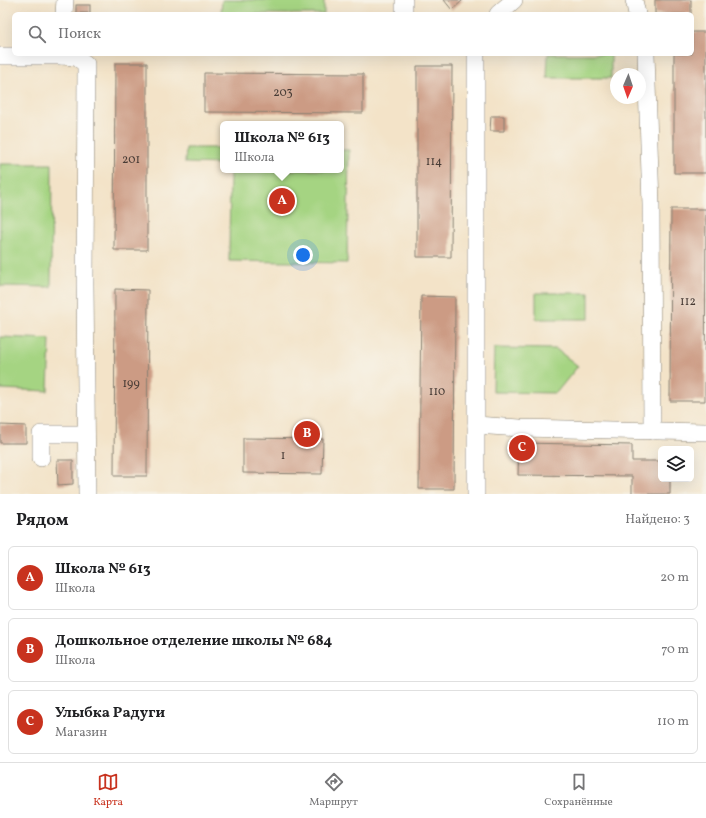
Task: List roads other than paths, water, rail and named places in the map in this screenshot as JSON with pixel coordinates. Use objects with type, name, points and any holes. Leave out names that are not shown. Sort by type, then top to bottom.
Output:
[{"type":"lane","points":[[64,12],[65,0]]},
{"type":"lane","points":[[404,0],[404,12]]},
{"type":"lane","points":[[500,12],[514,0]]},
{"type":"lane","points":[[634,0],[637,12]]},
{"type":"lane","points":[[0,56],[12,56]]},
{"type":"lane","points":[[69,56],[76,57],[86,64],[87,494]]},
{"type":"lane","points":[[476,56],[476,494]]},
{"type":"lane","points":[[646,56],[651,205],[652,431]]},
{"type":"lane","points":[[476,425],[520,428],[706,432]]},
{"type":"lane","points":[[41,458],[41,434],[86,434]]},
{"type":"place","name":"Школа № 613","points":[[282,201]]},
{"type":"place","name":"Дошкольное отделение школы № 684","points":[[307,434]]},
{"type":"place","name":"Улыбка Радуги","points":[[522,448]]}]
